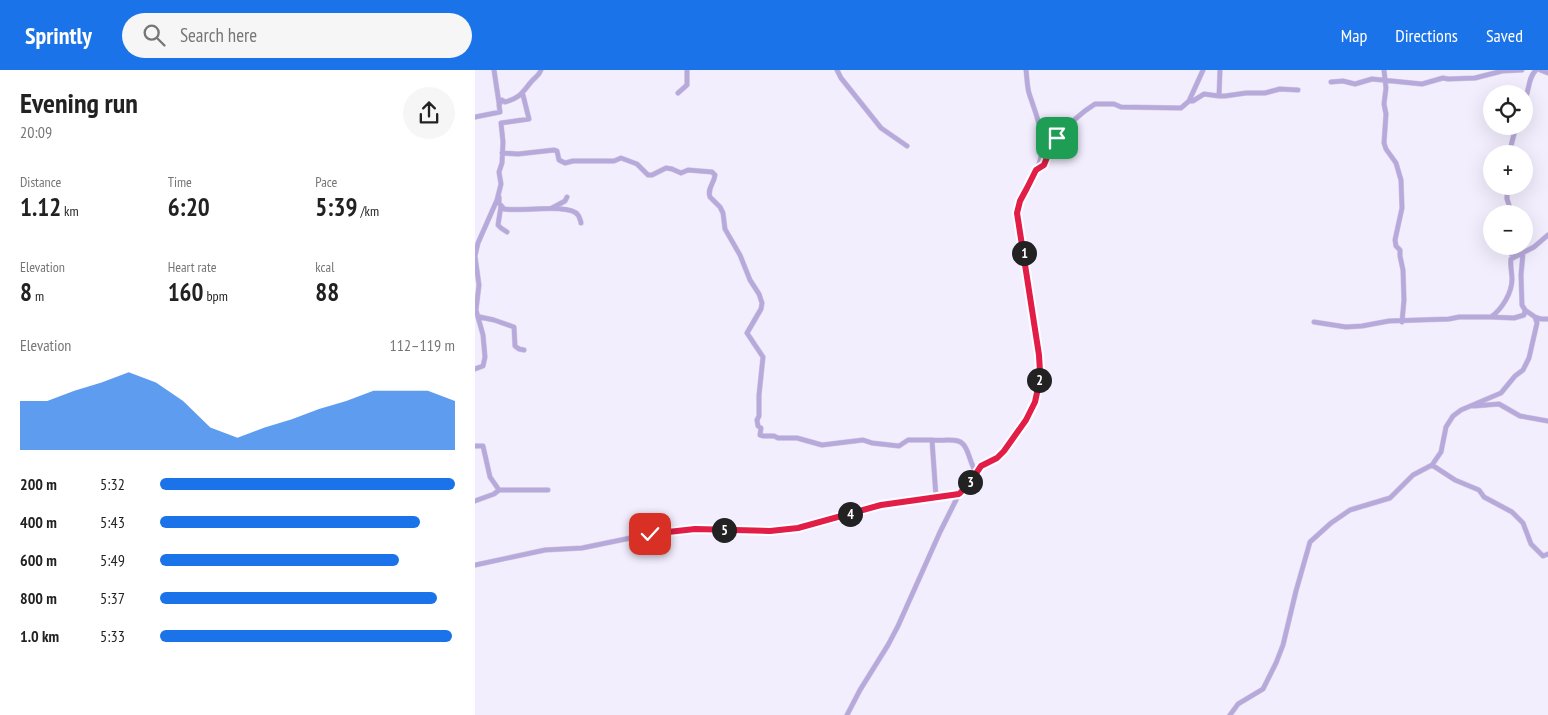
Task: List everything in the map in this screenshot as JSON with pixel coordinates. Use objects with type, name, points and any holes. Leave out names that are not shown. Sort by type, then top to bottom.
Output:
[{"type":"street","points":[[475,369],[483,366],[485,357],[480,317],[476,310],[479,285],[475,256],[476,246],[499,193],[501,184],[499,172],[503,142],[494,70]]},
{"type":"street","points":[[499,105],[502,100],[505,102],[523,95],[531,81],[540,75],[541,70]]},
{"type":"street","points":[[677,94],[687,85],[687,70]]},
{"type":"street","points":[[837,70],[841,78],[881,128],[907,146]]},
{"type":"street","points":[[847,715],[898,626],[939,532],[959,494],[969,484],[981,466],[997,458],[1016,436],[1035,402],[1040,372],[1039,355],[1017,213],[1020,201],[1041,158],[1043,146],[1036,109],[1029,92],[1026,70]]},
{"type":"street","points":[[1036,170],[1044,165],[1057,138],[1095,104],[1113,104],[1121,107],[1181,108],[1189,101],[1203,70]]},
{"type":"street","points":[[1219,96],[1220,70]]},
{"type":"street","points":[[1384,70],[1386,88],[1384,143],[1396,163],[1400,175],[1402,208],[1395,243],[1400,250],[1399,256],[1403,270],[1404,307],[1402,322]]},
{"type":"street","points":[[1331,82],[1343,81],[1355,84],[1365,80],[1380,80],[1422,84],[1443,78],[1449,80],[1475,78],[1502,71],[1522,70]]},
{"type":"street","points":[[1529,85],[1536,70]]},
{"type":"street","points":[[1540,70],[1548,73]]},
{"type":"street","points":[[1189,101],[1193,101],[1204,94],[1225,96],[1265,93],[1280,89],[1298,90]]},
{"type":"street","points":[[501,123],[529,119],[523,95]]},
{"type":"street","points":[[475,117],[500,112]]},
{"type":"street","points":[[502,153],[518,154],[554,150],[557,151],[559,160],[565,163],[573,161],[614,161],[621,158],[637,164],[648,175],[666,168],[681,173],[688,170],[712,172],[715,178],[709,188],[710,197],[723,213],[725,229],[741,255],[750,280],[759,294],[762,304],[747,333],[763,357],[759,416],[757,420],[758,426],[761,428],[761,436],[797,438],[822,445],[863,440],[899,446],[912,440],[959,441],[964,445],[976,472]]},
{"type":"street","points":[[499,193],[501,206],[498,225],[507,232]]},
{"type":"street","points":[[552,208],[567,197]]},
{"type":"street","points":[[501,206],[509,210],[552,208],[574,212],[579,216],[581,223]]},
{"type":"street","points":[[1533,248],[1548,235]]},
{"type":"street","points":[[1491,317],[1497,313],[1510,294],[1512,279],[1511,260],[1518,255]]},
{"type":"street","points":[[1523,255],[1521,275],[1523,305],[1525,310],[1535,317],[1548,319]]},
{"type":"street","points":[[1314,322],[1352,326],[1389,321],[1402,322],[1459,317],[1507,318],[1524,315],[1525,310]]},
{"type":"street","points":[[480,317],[514,327],[515,346],[524,350]]},
{"type":"street","points":[[1230,715],[1238,704],[1263,689],[1276,663],[1283,645],[1310,542],[1331,523],[1350,510],[1390,498],[1413,475],[1432,465],[1441,452],[1446,427],[1453,416],[1461,410],[1501,392],[1523,370],[1529,358],[1536,328],[1537,322],[1535,317]]},
{"type":"street","points":[[1471,406],[1499,404],[1519,416],[1548,421]]},
{"type":"street","points":[[933,440],[936,497]]},
{"type":"street","points":[[475,446],[483,446],[491,477],[499,490]]},
{"type":"street","points":[[1432,465],[1455,480],[1479,490],[1484,497],[1512,512],[1523,523],[1531,544],[1543,556],[1548,554]]},
{"type":"street","points":[[475,501],[499,490],[548,490]]},
{"type":"street","points":[[475,565],[545,550],[582,548],[650,534],[695,529],[770,531],[798,528],[881,505],[959,494]]},
{"type":"route","points":[[650,534],[695,529],[770,531],[798,528],[881,505],[959,494],[969,484],[981,466],[997,458],[1016,436],[1026,420],[1035,402],[1038,388],[1040,372],[1039,355],[1017,213],[1020,201],[1036,170],[1043,167],[1046,163],[1049,152],[1057,138]]}]
